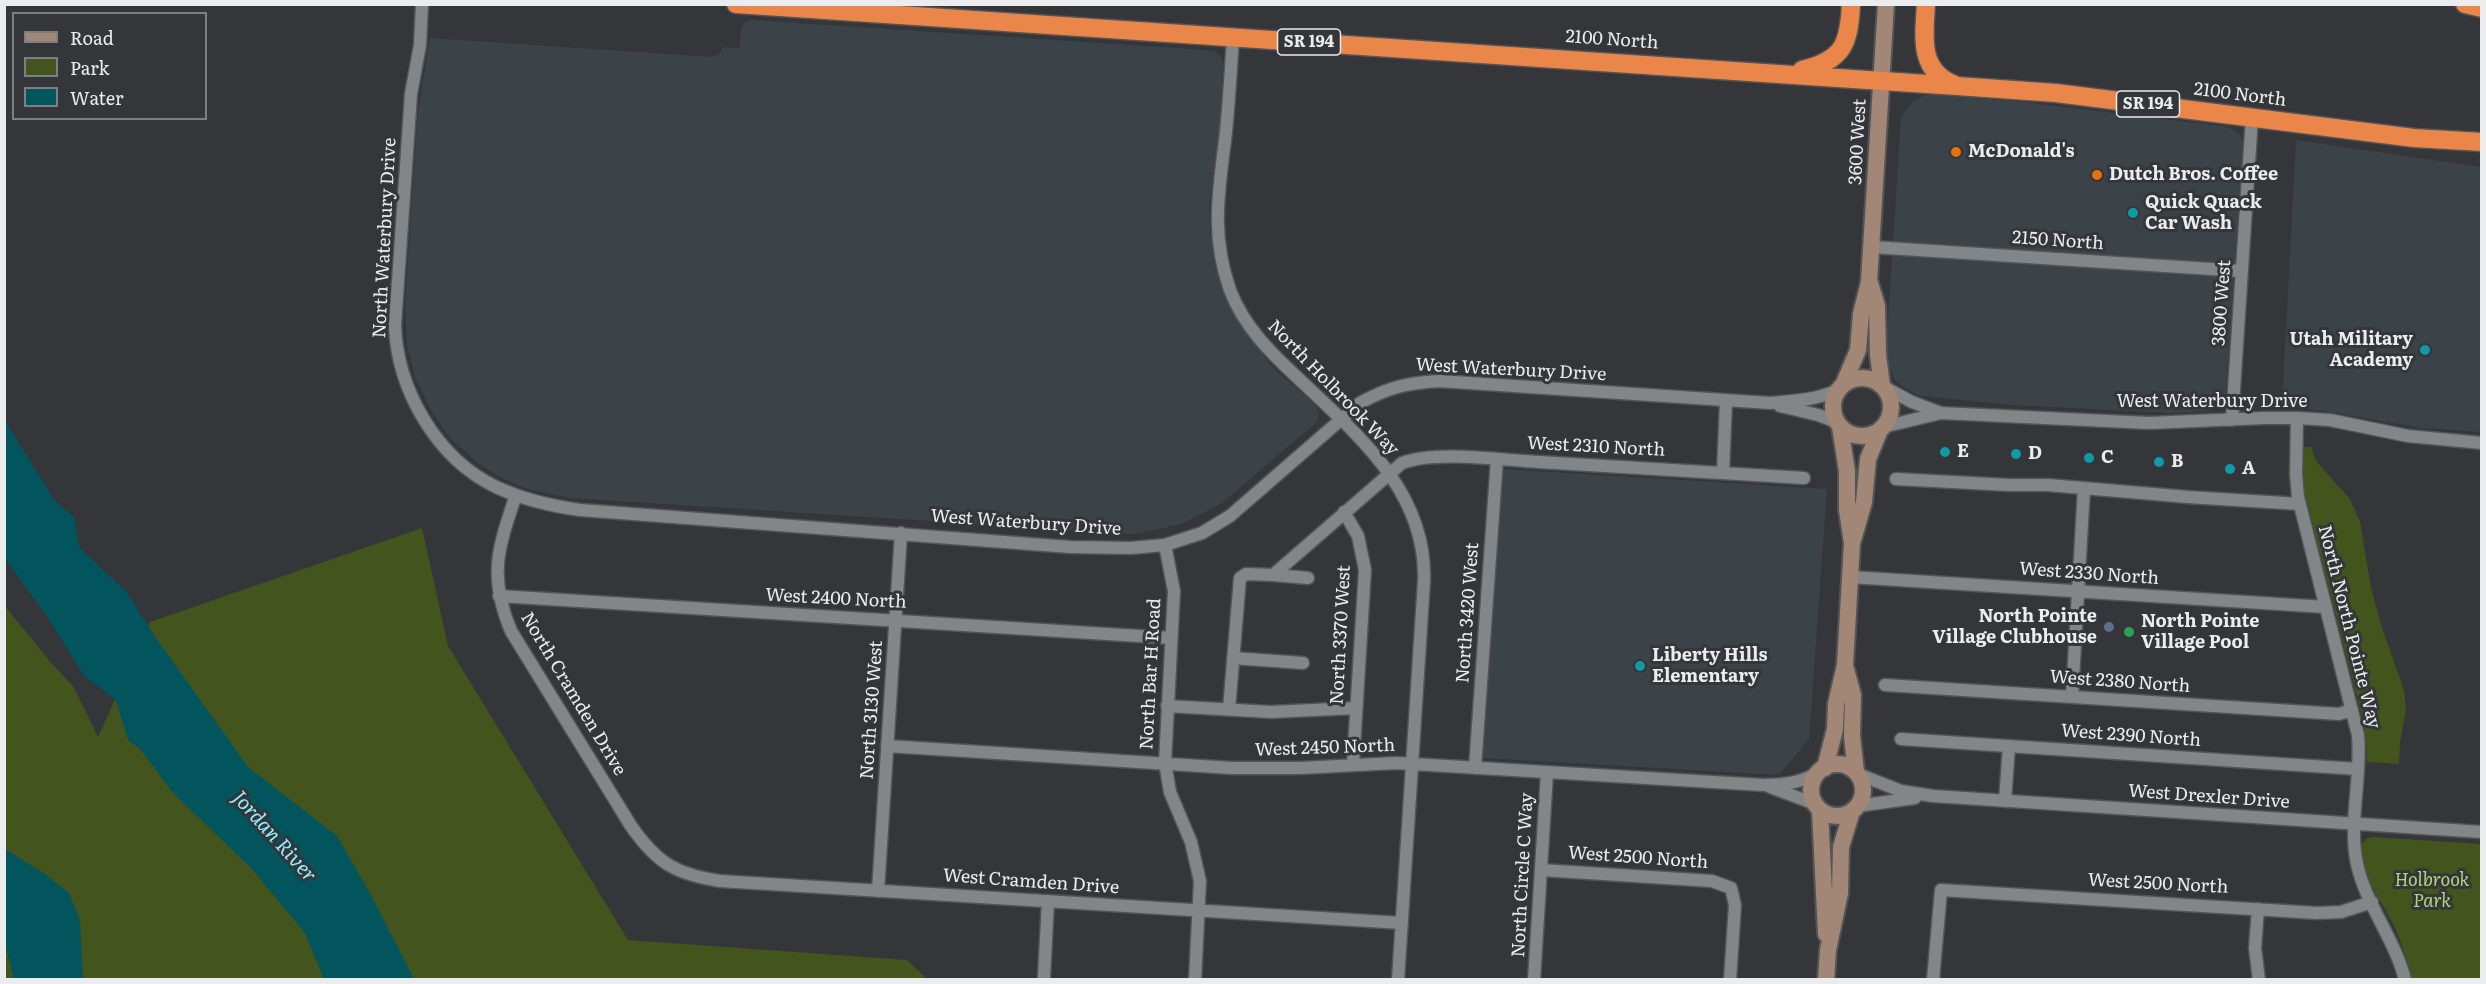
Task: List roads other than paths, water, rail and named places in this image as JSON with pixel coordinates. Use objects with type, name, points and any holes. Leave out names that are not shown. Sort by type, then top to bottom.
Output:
[{"type":"highway","name":"2100 North","points":[[736,4],[2056,93],[2414,138]]},
{"type":"highway","points":[[1785,73],[1815,66],[1836,56],[1847,39],[1851,4]]},
{"type":"highway","points":[[1926,4],[1924,41],[1926,58],[1938,75],[1957,86]]},
{"type":"highway","points":[[2465,4],[2481,7]]},
{"type":"highway","name":"SR 194","points":[[2414,138],[2481,141]]},
{"type":"street","name":"North Waterbury Drive","points":[[422,4],[420,45],[411,93],[395,325],[399,360],[414,400],[440,441],[472,472],[494,486],[516,495]]},
{"type":"street","name":"3600 West","points":[[1869,282],[1886,4]]},
{"type":"street","points":[[2476,4],[2481,7]]},
{"type":"street","name":"North Holbrook Way","points":[[1233,37],[1226,127],[1217,200],[1218,232],[1226,276],[1237,305],[1258,339],[1342,420],[1390,472],[1411,509],[1418,528],[1424,563],[1398,980]]},
{"type":"street","name":"3800 West","points":[[2232,420],[2252,117]]},
{"type":"street","name":"2100 North","points":[[2414,138],[2481,148]]},
{"type":"street","name":"2150 North","points":[[1872,247],[2242,271]]},
{"type":"street","points":[[1828,950],[1823,909],[1818,807],[1811,791],[1815,778],[1822,770],[1835,729],[1836,704],[1845,665],[1852,543],[1847,510],[1847,471],[1839,425],[1833,406],[1858,350],[1861,314],[1869,282]]},
{"type":"street","points":[[1852,543],[1864,502],[1869,456],[1891,412],[1891,403],[1883,387],[1878,355],[1877,306],[1869,282]]},
{"type":"street","points":[[1841,387],[1860,378],[1869,378],[1883,387]]},
{"type":"street","name":"West Waterbury Drive","points":[[516,495],[554,506],[580,510],[901,532],[1070,547],[1131,548],[1165,545],[1202,533],[1230,516],[1360,403],[1408,382],[1429,381],[1770,403],[1803,401],[1824,396],[1841,387]]},
{"type":"street","name":"West Waterbury Drive","points":[[1883,387],[1912,402],[1941,413]]},
{"type":"street","points":[[1722,473],[1726,400]]},
{"type":"street","name":"West Waterbury Drive","points":[[1770,403],[1818,415],[1839,425]]},
{"type":"street","name":"West Waterbury Drive","points":[[1881,428],[1941,413],[2149,423],[2297,418],[2330,420],[2408,436],[2481,443]]},
{"type":"street","name":"North North Pointe Way","points":[[2297,418],[2296,474],[2300,504],[2358,735],[2355,824],[2357,864],[2372,902],[2393,944],[2405,980]]},
{"type":"street","points":[[1839,425],[1850,434],[1859,436],[1868,435],[1881,428]]},
{"type":"street","name":"West 2310 North","points":[[1273,575],[1390,472],[1402,463],[1413,459],[1431,457],[1497,459],[1804,478]]},
{"type":"street","name":"North 3420 West","points":[[1475,768],[1497,459]]},
{"type":"street","points":[[1896,479],[2084,488],[2300,504]]},
{"type":"street","points":[[2072,697],[2084,488]]},
{"type":"street","name":"North Cramden Drive","points":[[516,495],[499,551],[496,575],[499,596],[511,631],[631,826],[643,843],[662,862]]},
{"type":"street","name":"North 3370 West","points":[[1344,512],[1358,536],[1365,570],[1353,764]]},
{"type":"street","name":"North 3130 West","points":[[878,891],[901,532]]},
{"type":"street","name":"North Bar H Road","points":[[1165,545],[1174,591],[1165,763],[1170,792],[1197,862],[1200,881],[1195,980]]},
{"type":"street","points":[[1229,709],[1238,582],[1242,575],[1251,573],[1308,578]]},
{"type":"street","name":"West 2330 North","points":[[1850,577],[2326,607]]},
{"type":"street","name":"West 2400 North","points":[[499,596],[1171,638]]},
{"type":"street","points":[[1233,658],[1303,663]]},
{"type":"street","points":[[1826,980],[1828,950],[1840,893],[1841,847],[1863,793],[1857,773],[1853,741],[1853,695],[1845,665]]},
{"type":"street","name":"West 2380 North","points":[[1885,685],[2338,714],[2352,710]]},
{"type":"street","points":[[1167,706],[1271,712],[1356,708]]},
{"type":"street","name":"West 2390 North","points":[[1900,739],[2358,769]]},
{"type":"street","name":"West 2450 North","points":[[887,746],[1264,769],[1353,764],[1412,764],[1763,785],[1793,783],[1808,779],[1822,770]]},
{"type":"street","points":[[2006,801],[2009,746]]},
{"type":"street","points":[[1822,770],[1838,765],[1857,773]]},
{"type":"street","name":"North Circle C Way","points":[[1534,980],[1547,773]]},
{"type":"street","name":"West Drexler Drive","points":[[1857,773],[1901,791],[1934,796],[2481,832]]},
{"type":"street","name":"West 2450 North","points":[[1763,785],[1818,807]]},
{"type":"street","name":"West Drexler Drive","points":[[1855,809],[1889,800],[1934,796]]},
{"type":"street","points":[[1818,807],[1832,816],[1839,816],[1855,809]]},
{"type":"street","name":"West Cramden Drive","points":[[662,862],[677,871],[720,881],[1402,923]]},
{"type":"street","name":"West 2500 North","points":[[1541,870],[1712,881],[1731,888],[1735,905],[1730,980]]},
{"type":"street","name":"West 2500 North","points":[[1933,980],[1941,890],[2330,913],[2353,909],[2372,902]]},
{"type":"street","points":[[1044,977],[1048,901]]},
{"type":"street","points":[[2258,909],[2255,948],[2259,980]]},
{"type":"water","name":"Jordan River","points":[[4,419],[55,501],[74,517],[79,547],[126,591],[156,638],[248,767],[337,836],[371,895],[414,979],[324,979],[305,933],[251,868],[174,794],[140,749],[128,740],[116,700],[84,676],[46,615],[5,559]]},
{"type":"water","points":[[5,849],[45,874],[69,893],[80,920],[83,979],[14,979],[5,944]]},
{"type":"place","name":"McDonald's","points":[[1956,152]]},
{"type":"place","name":"Dutch Bros. Coffee","points":[[2097,175]]},
{"type":"place","name":"Quick Quack Car Wash","points":[[2133,213]]},
{"type":"place","name":"Utah Military Academy","points":[[2425,350]]},
{"type":"place","name":"E","points":[[1945,452]]},
{"type":"place","name":"D","points":[[2016,454]]},
{"type":"place","name":"C","points":[[2089,458]]},
{"type":"place","name":"B","points":[[2159,462]]},
{"type":"place","name":"A","points":[[2230,469]]},
{"type":"place","name":"North Pointe Village Clubhouse","points":[[2109,627]]},
{"type":"place","name":"North Pointe Village Pool","points":[[2129,632]]},
{"type":"place","name":"Liberty Hills Elementary","points":[[1640,666]]},
{"type":"park label","name":"Holbrook Park","points":[[2432,891]]}]
